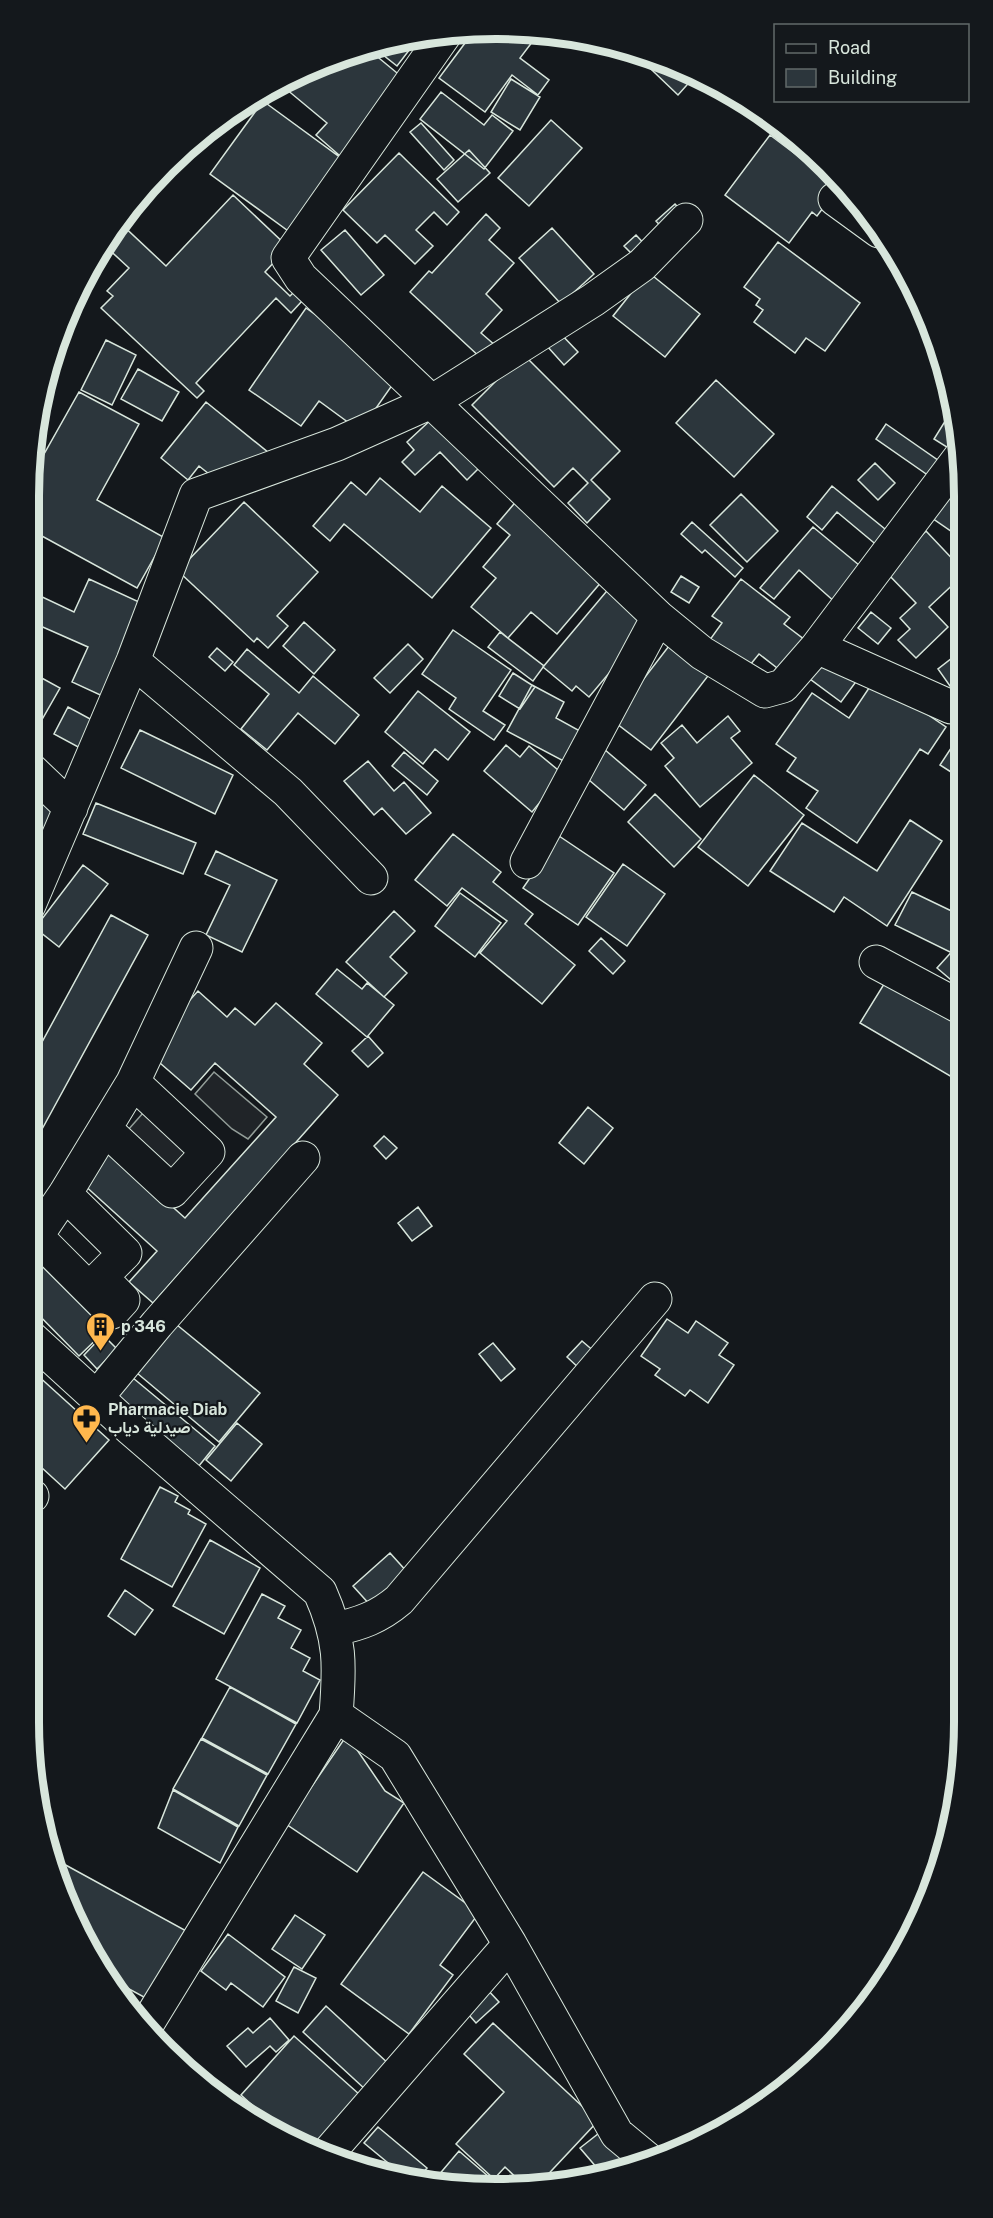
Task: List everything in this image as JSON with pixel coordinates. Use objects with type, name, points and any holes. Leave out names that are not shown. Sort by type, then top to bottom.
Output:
[{"type":"street","points":[[439,43],[288,258],[301,278],[658,617],[702,653],[765,692],[783,686],[817,647],[953,466]]},
{"type":"street","points":[[835,198],[855,213]]},
{"type":"street","points":[[39,880],[133,661],[196,495],[337,444],[433,401],[626,277],[642,265],[686,220]]},
{"type":"street","points":[[527,862],[658,617]]},
{"type":"street","points":[[817,647],[954,706]]},
{"type":"street","points":[[133,661],[288,792],[371,878]]},
{"type":"street","points":[[39,778],[71,808]]},
{"type":"street","points":[[39,1231],[65,1194],[133,1082],[196,948]]},
{"type":"street","points":[[876,962],[954,1004]]},
{"type":"street","points":[[105,1129],[172,1191],[208,1152],[133,1082]]},
{"type":"street","points":[[96,1398],[157,1324],[303,1158]]},
{"type":"street","points":[[39,1247],[112,1312],[123,1300],[101,1277],[125,1254],[65,1194]]},
{"type":"street","points":[[335,1629],[381,1615],[399,1600],[655,1299]]},
{"type":"street","points":[[39,1353],[96,1398],[320,1592],[335,1629],[340,1664],[336,1715],[150,2019]]},
{"type":"street","points":[[336,1715],[395,1756],[510,1944],[617,2134],[643,2155]]},
{"type":"street","points":[[331,2148],[510,1944]]},
{"type":"shaded area","points":[[214,1072],[267,1117],[248,1139],[232,1129],[195,1094]]},
{"type":"shaded area","points":[[143,1113],[190,1156],[174,1173],[128,1130]]},
{"type":"building","points":[[496,39],[533,41],[520,58],[549,80],[538,95],[512,75],[485,112],[439,78],[467,40]]},
{"type":"building","points":[[411,47],[397,66],[382,54]]},
{"type":"building","points":[[376,56],[408,82],[347,162],[316,135],[327,123],[287,90],[349,63]]},
{"type":"building","points":[[645,63],[690,82],[678,95]]},
{"type":"building","points":[[511,79],[540,97],[520,130],[491,112]]},
{"type":"building","points":[[441,92],[484,125],[492,115],[513,131],[484,169],[420,119]]},
{"type":"building","points":[[265,102],[345,161],[291,233],[210,174],[260,105]]},
{"type":"building","points":[[551,120],[582,148],[529,206],[498,178]]},
{"type":"building","points":[[421,123],[454,160],[444,170],[410,132]]},
{"type":"building","points":[[770,135],[818,171],[836,191],[817,216],[812,212],[789,243],[725,195]]},
{"type":"building","points":[[469,150],[490,173],[458,202],[437,179]]},
{"type":"building","points":[[399,153],[459,212],[447,225],[434,212],[416,230],[433,246],[415,264],[385,235],[377,243],[343,210]]},
{"type":"building","points":[[233,195],[288,247],[265,272],[290,296],[293,293],[302,301],[291,313],[276,298],[196,383],[204,391],[197,398],[101,308],[113,296],[107,291],[129,268],[111,251],[126,229],[166,266]]},
{"type":"building","points":[[675,204],[687,217],[668,234],[656,221]]},
{"type":"building","points":[[486,214],[500,228],[489,240],[514,263],[486,294],[502,310],[481,333],[496,346],[483,360],[410,292],[429,271],[432,273]]},
{"type":"building","points":[[552,228],[594,274],[561,304],[519,258]]},
{"type":"building","points":[[345,230],[384,275],[361,295],[321,250]]},
{"type":"building","points":[[636,235],[650,250],[639,261],[624,246]]},
{"type":"building","points":[[778,242],[860,303],[825,351],[806,338],[795,353],[754,322],[763,310],[756,305],[760,299],[744,287]]},
{"type":"building","points":[[648,272],[700,314],[665,357],[613,316]]},
{"type":"building","points":[[306,308],[400,374],[360,431],[319,401],[301,426],[249,390]]},
{"type":"building","points":[[560,333],[578,352],[564,365],[547,346]]},
{"type":"building","points":[[106,340],[136,355],[112,405],[81,390]]},
{"type":"building","points":[[523,354],[620,451],[591,480],[610,499],[587,523],[568,503],[588,483],[573,468],[554,487],[472,405]]},
{"type":"building","points":[[138,369],[179,392],[162,421],[121,399]]},
{"type":"building","points":[[716,380],[774,434],[734,477],[676,423]]},
{"type":"building","points":[[79,392],[139,424],[97,500],[165,538],[137,588],[39,534],[41,460]]},
{"type":"building","points":[[206,402],[279,461],[224,486],[199,466],[188,480],[161,458]]},
{"type":"building","points":[[436,415],[483,464],[467,480],[440,452],[415,475],[402,462],[414,450],[407,442]]},
{"type":"building","points":[[947,418],[951,450],[934,439]]},
{"type":"building","points":[[886,424],[942,463],[932,478],[876,439]]},
{"type":"building","points":[[875,463],[895,483],[878,500],[858,480]]},
{"type":"building","points":[[380,478],[420,512],[442,486],[491,528],[432,598],[344,524],[330,541],[313,526],[351,482],[366,495]]},
{"type":"building","points":[[832,486],[890,533],[879,547],[837,512],[822,530],[807,517]]},
{"type":"building","points":[[954,488],[954,533],[932,518]]},
{"type":"building","points":[[741,494],[778,531],[747,562],[710,525]]},
{"type":"building","points":[[519,498],[608,574],[557,634],[531,612],[508,638],[471,607],[496,578],[483,567],[510,535],[497,524]]},
{"type":"building","points":[[244,502],[318,572],[277,616],[288,626],[268,648],[257,638],[254,642],[178,571]]},
{"type":"building","points":[[692,522],[743,568],[735,577],[705,550],[702,553],[681,534]]},
{"type":"building","points":[[813,527],[865,570],[836,603],[799,570],[774,599],[760,588]]},
{"type":"building","points":[[926,531],[954,561],[954,584],[929,607],[948,627],[916,658],[898,640],[910,629],[900,618],[916,603],[885,571]]},
{"type":"building","points":[[681,576],[699,587],[689,603],[671,592]]},
{"type":"building","points":[[89,579],[150,607],[109,699],[72,682],[88,647],[39,625],[39,595],[74,612]]},
{"type":"building","points":[[741,579],[790,617],[784,624],[805,640],[781,671],[759,654],[741,676],[704,648],[722,623],[712,616]]},
{"type":"building","points":[[611,586],[653,621],[589,697],[576,686],[572,691],[543,667]]},
{"type":"building","points":[[871,612],[891,628],[878,644],[858,628]]},
{"type":"building","points":[[304,622],[335,650],[314,674],[283,646]]},
{"type":"building","points":[[453,630],[511,670],[483,711],[505,725],[494,740],[449,709],[456,698],[422,674]]},
{"type":"building","points":[[500,632],[544,666],[533,681],[488,647]]},
{"type":"building","points":[[672,642],[711,672],[651,750],[612,720]]},
{"type":"building","points":[[408,644],[423,659],[390,693],[374,678]]},
{"type":"building","points":[[217,648],[233,662],[225,671],[209,657]]},
{"type":"building","points":[[247,649],[299,693],[313,676],[359,715],[335,744],[298,713],[267,750],[241,729],[269,694],[234,665]]},
{"type":"building","points":[[827,655],[858,679],[841,702],[810,679]]},
{"type":"building","points":[[954,656],[954,692],[938,669]]},
{"type":"building","points":[[513,673],[535,687],[520,709],[499,696]]},
{"type":"building","points":[[39,676],[60,688],[39,725]]},
{"type":"building","points":[[875,679],[946,727],[928,754],[920,749],[857,843],[806,808],[818,791],[787,771],[796,758],[776,744],[812,693],[849,718]]},
{"type":"building","points":[[532,685],[564,702],[556,718],[589,736],[573,766],[507,731]]},
{"type":"building","points":[[418,691],[470,732],[448,760],[435,749],[423,764],[385,732]]},
{"type":"building","points":[[68,707],[94,721],[80,748],[54,734]]},
{"type":"building","points":[[728,716],[740,731],[731,738],[752,763],[700,807],[665,766],[674,758],[661,743],[682,725],[697,743]]},
{"type":"building","points":[[140,730],[233,775],[215,814],[121,768]]},
{"type":"building","points":[[954,744],[954,774],[940,765]]},
{"type":"building","points":[[506,745],[520,757],[529,746],[563,774],[532,812],[484,771]]},
{"type":"building","points":[[604,749],[646,785],[624,810],[582,774]]},
{"type":"building","points":[[404,752],[438,781],[427,795],[392,766]]},
{"type":"building","points":[[368,761],[394,791],[404,782],[431,813],[406,834],[382,808],[374,815],[344,781]]},
{"type":"building","points":[[754,775],[804,815],[748,886],[698,847]]},
{"type":"building","points":[[655,794],[701,839],[674,867],[628,822]]},
{"type":"building","points":[[39,795],[67,816],[39,852]]},
{"type":"building","points":[[96,803],[196,843],[183,874],[83,834]]},
{"type":"building","points":[[910,820],[942,841],[887,926],[844,897],[834,912],[770,871],[802,823],[877,871]]},
{"type":"building","points":[[453,834],[501,872],[493,882],[533,914],[525,924],[575,965],[542,1004],[480,953],[507,921],[462,888],[447,906],[415,880]]},
{"type":"building","points":[[559,836],[614,873],[578,925],[523,888]]},
{"type":"building","points":[[216,851],[277,880],[242,952],[206,935],[230,885],[205,874]]},
{"type":"building","points":[[623,864],[665,894],[627,946],[586,917]]},
{"type":"building","points":[[83,865],[108,884],[59,947],[39,931],[39,923]]},
{"type":"building","points":[[912,892],[954,912],[954,944],[950,952],[895,925]]},
{"type":"building","points":[[460,893],[501,923],[475,957],[435,926]]},
{"type":"building","points":[[394,911],[415,931],[390,957],[407,973],[384,997],[346,962]]},
{"type":"building","points":[[111,915],[148,935],[39,1135],[39,1048]]},
{"type":"building","points":[[601,938],[625,961],[613,974],[589,951]]},
{"type":"building","points":[[954,949],[954,975],[950,979],[937,968]]},
{"type":"building","points":[[337,969],[362,989],[367,983],[394,1005],[367,1037],[316,994]]},
{"type":"building","points":[[889,976],[954,1014],[954,1078],[860,1023]]},
{"type":"building","points":[[198,991],[227,1017],[235,1008],[255,1025],[276,1003],[322,1043],[304,1064],[338,1095],[153,1303],[129,1282],[157,1251],[82,1183],[110,1151],[185,1218],[276,1117],[215,1063],[191,1090],[145,1050]]},
{"type":"building","points":[[368,1036],[383,1053],[368,1067],[352,1051]]},
{"type":"building","points":[[588,1107],[613,1128],[584,1164],[559,1143]]},
{"type":"building","points":[[384,1136],[397,1148],[386,1159],[374,1146]]},
{"type":"building","points":[[418,1207],[432,1226],[412,1241],[398,1223]]},
{"type":"building","points":[[41,1265],[106,1330],[79,1356],[39,1315],[39,1267]]},
{"type":"building","points":[[667,1319],[688,1333],[696,1321],[728,1343],[719,1355],[734,1365],[708,1403],[690,1390],[685,1396],[655,1375],[660,1369],[641,1356]]},
{"type":"building","points":[[171,1320],[260,1393],[219,1442],[131,1368]]},
{"type":"building","name":"p 346","points":[[103,1335],[117,1349],[97,1369],[84,1355]]},
{"type":"building","points":[[582,1341],[596,1353],[581,1370],[567,1357]]},
{"type":"building","points":[[493,1343],[515,1369],[501,1381],[479,1354]]},
{"type":"building","points":[[127,1373],[215,1446],[194,1472],[105,1399]]},
{"type":"building","points":[[39,1377],[109,1440],[65,1489],[39,1465]]},
{"type":"building","points":[[237,1423],[262,1444],[231,1481],[206,1460]]},
{"type":"building","points":[[160,1487],[178,1496],[175,1502],[190,1510],[188,1514],[206,1524],[172,1587],[121,1559]]},
{"type":"building","points":[[210,1540],[260,1568],[224,1634],[173,1606]]},
{"type":"building","points":[[390,1553],[408,1573],[371,1606],[353,1586]]},
{"type":"building","points":[[125,1590],[153,1610],[135,1635],[108,1616]]},
{"type":"building","points":[[262,1594],[285,1606],[278,1618],[301,1630],[291,1648],[310,1658],[303,1671],[320,1680],[297,1723],[216,1679]]},
{"type":"building","points":[[230,1687],[296,1724],[268,1774],[202,1738]]},
{"type":"building","points":[[347,1735],[385,1791],[404,1803],[357,1872],[286,1824]]},
{"type":"building","points":[[201,1739],[267,1775],[239,1826],[173,1789]]},
{"type":"building","points":[[173,1790],[238,1827],[220,1863],[158,1828]]},
{"type":"building","points":[[61,1863],[190,1933],[153,2002],[123,1986],[116,1976],[86,1924]]},
{"type":"building","points":[[423,1872],[479,1913],[440,1965],[453,1975],[409,2034],[341,1984]]},
{"type":"building","points":[[295,1915],[325,1935],[302,1969],[272,1949]]},
{"type":"building","points":[[228,1934],[285,1977],[263,2007],[231,1983],[226,1990],[201,1971]]},
{"type":"building","points":[[294,1967],[316,1978],[298,2013],[276,2001]]},
{"type":"building","points":[[485,1987],[499,2002],[476,2023],[462,2007]]},
{"type":"building","points":[[326,2006],[390,2065],[366,2090],[303,2032]]},
{"type":"building","points":[[270,2018],[289,2040],[276,2052],[270,2046],[246,2067],[227,2046],[248,2028],[253,2033]]},
{"type":"building","points":[[493,2023],[598,2121],[546,2176],[517,2178],[505,2167],[494,2179],[456,2144],[504,2092],[464,2054]]},
{"type":"building","points":[[294,2036],[369,2103],[329,2147],[268,2118],[241,2095]]},
{"type":"building","points":[[378,2127],[427,2168],[423,2173],[392,2166],[364,2143]]},
{"type":"building","points":[[603,2130],[628,2159],[597,2167],[580,2148]]},
{"type":"building","points":[[459,2151],[491,2179],[467,2178],[439,2175]]},
{"type":"place","name":"p 346","points":[[100,1352]]},
{"type":"place","name":"Pharmacie Diab صيدلية دياب","points":[[87,1444]]}]
